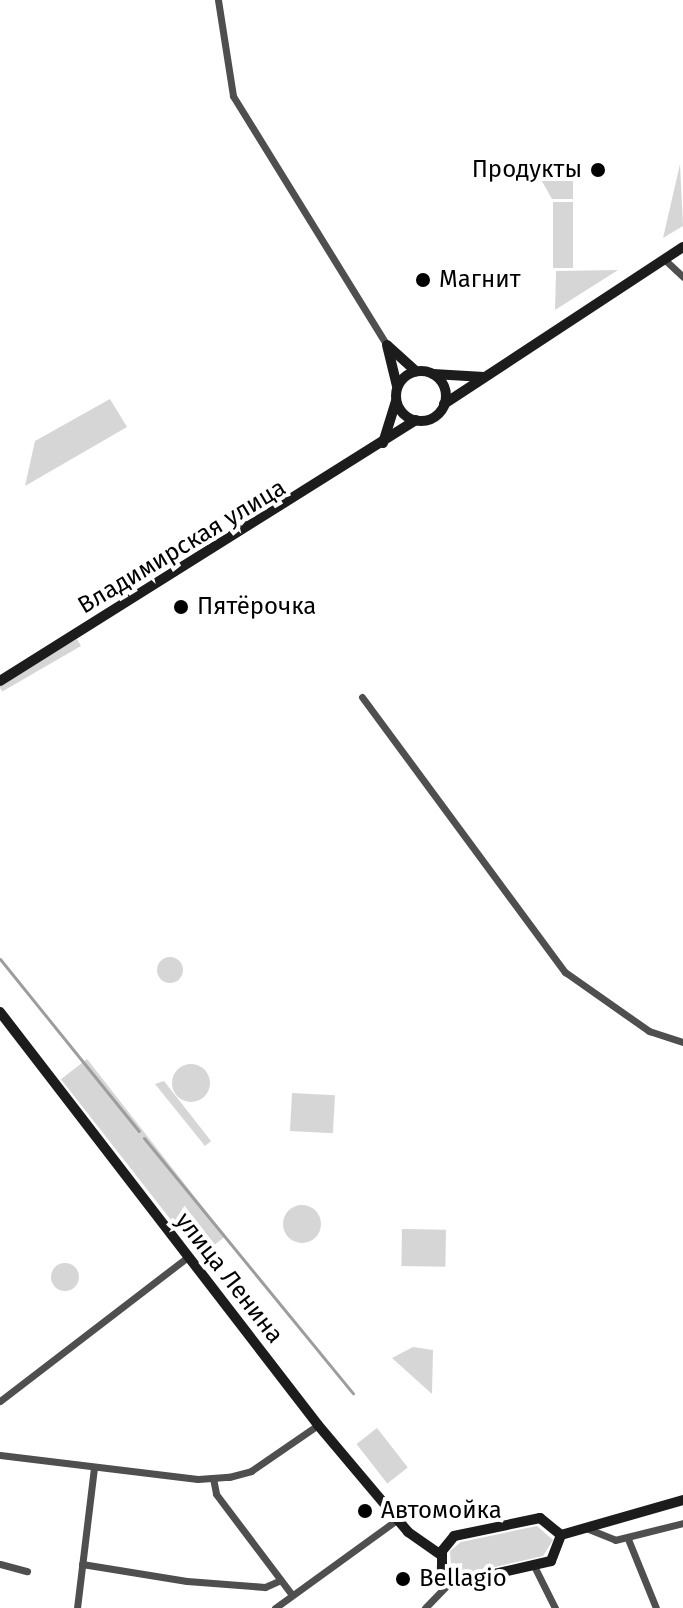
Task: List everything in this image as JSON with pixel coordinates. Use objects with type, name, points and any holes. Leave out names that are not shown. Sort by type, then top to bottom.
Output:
[{"type":"street","points":[[218,0],[233,96],[387,345],[416,371],[484,377]]},
{"type":"street","points":[[396,399],[416,420],[433,417],[444,404],[683,247]]},
{"type":"street","points":[[664,259],[683,277]]},
{"type":"street","points":[[383,445],[397,386],[387,345]]},
{"type":"street","points":[[397,386],[416,371]]},
{"type":"street","points":[[433,374],[444,404]]},
{"type":"street","name":"Владимирская улица","points":[[0,681],[383,445],[416,420]]},
{"type":"street","points":[[362,697],[565,972],[649,1031],[683,1042]]},
{"type":"street","name":"улица Ленина","points":[[0,1012],[318,1425],[398,1519],[441,1555]]},
{"type":"street","points":[[0,1401],[188,1257]]},
{"type":"street","points":[[0,1455],[213,1478],[251,1471],[318,1425]]},
{"type":"street","points":[[77,1608],[94,1467]]},
{"type":"street","points":[[213,1478],[216,1494],[292,1595]]},
{"type":"street","points":[[561,1535],[683,1500]]},
{"type":"street","points":[[275,1608],[398,1519]]},
{"type":"street","points":[[453,1579],[441,1555],[454,1536],[530,1520],[549,1520],[561,1535]]},
{"type":"street","points":[[586,1528],[628,1539],[683,1523]]},
{"type":"street","points":[[425,1608],[453,1579],[534,1566],[554,1559],[561,1535]]},
{"type":"street","points":[[628,1539],[656,1608]]},
{"type":"street","points":[[0,1564],[27,1571]]},
{"type":"street","points":[[82,1564],[187,1581],[265,1587],[281,1580]]},
{"type":"street","points":[[534,1566],[555,1608]]},
{"type":"shaded area","points":[[680,164],[683,226],[663,238]]},
{"type":"shaded area","points":[[573,172],[573,199],[552,199],[539,176]]},
{"type":"shaded area","points":[[553,202],[573,202],[573,268],[553,268]]},
{"type":"shaded area","points":[[618,270],[555,310],[556,271]]},
{"type":"shaded area","points":[[110,399],[127,427],[25,486],[35,441]]},
{"type":"shaded area","points":[[77,639],[81,646],[2,691],[0,683]]},
{"type":"shaded area","points":[[170,957],[179,961],[183,970],[179,979],[170,983],[161,979],[157,970],[161,961]]},
{"type":"shaded area","points":[[87,1059],[226,1236],[200,1257],[61,1079]]},
{"type":"shaded area","points":[[191,1064],[204,1070],[210,1083],[204,1096],[191,1102],[178,1096],[172,1083],[178,1070]]},
{"type":"shaded area","points":[[164,1081],[211,1141],[205,1146],[155,1084]]},
{"type":"shaded area","points":[[292,1093],[335,1095],[333,1133],[290,1131]]},
{"type":"shaded area","points":[[302,1205],[315,1211],[321,1224],[315,1237],[302,1243],[289,1237],[283,1224],[289,1211]]},
{"type":"shaded area","points":[[402,1229],[446,1230],[445,1267],[401,1266]]},
{"type":"shaded area","points":[[65,1263],[75,1267],[79,1277],[75,1287],[65,1291],[55,1287],[51,1277],[55,1267]]},
{"type":"shaded area","points":[[413,1347],[433,1350],[432,1394],[392,1358]]},
{"type":"shaded area","points":[[377,1428],[408,1467],[387,1483],[357,1444]]},
{"type":"shaded area","points":[[537,1526],[553,1540],[543,1556],[469,1573],[451,1566],[450,1551],[461,1542]]},
{"type":"waterway","points":[[0,959],[139,1131]]},
{"type":"waterway","points":[[144,1138],[353,1393]]},
{"type":"place","name":"Продукты","points":[[598,170]]},
{"type":"place","name":"Магнит","points":[[423,280]]},
{"type":"place","name":"Пятёрочка","points":[[181,607]]},
{"type":"place","name":"Автомойка","points":[[365,1511]]},
{"type":"place","name":"Bellagio","points":[[403,1579]]}]
